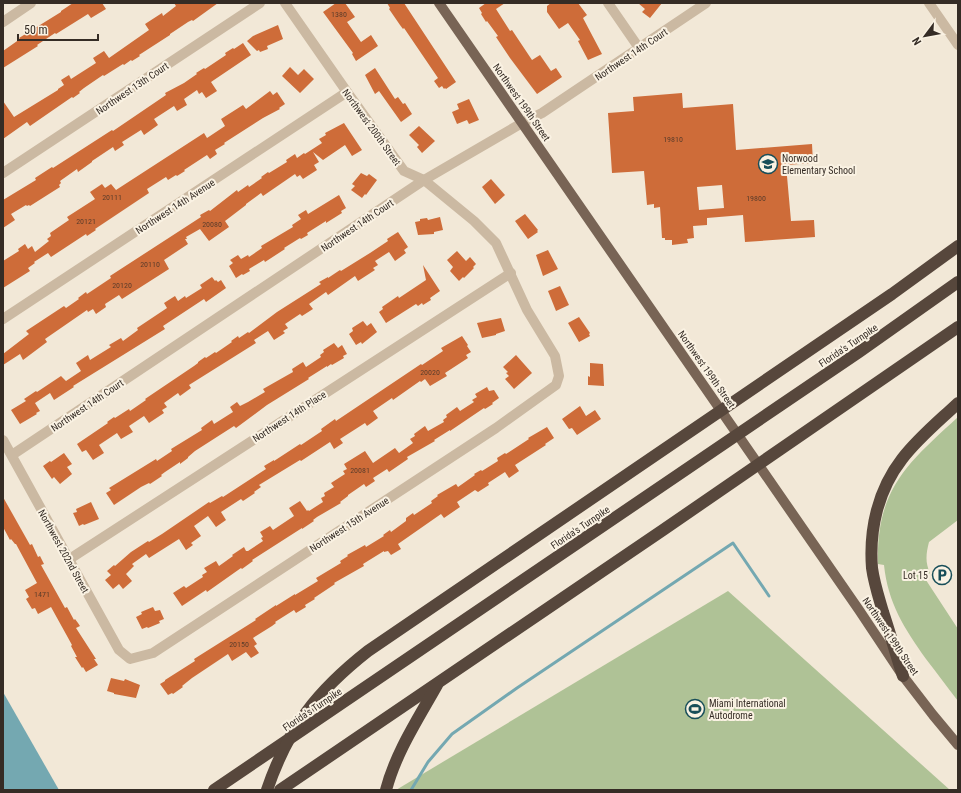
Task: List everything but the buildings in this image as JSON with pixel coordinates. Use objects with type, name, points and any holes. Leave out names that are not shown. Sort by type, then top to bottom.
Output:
[{"type":"highway","points":[[267,790],[284,746],[300,720],[316,698],[346,668],[394,632],[892,294],[958,246]]},
{"type":"highway","name":"Florida's Turnpike","points":[[214,790],[859,352],[958,282]]},
{"type":"highway","points":[[280,790],[795,440],[958,327]]},
{"type":"highway","points":[[903,676],[875,585],[872,568],[875,515],[886,483],[903,458],[915,444],[958,403]]},
{"type":"highway","points":[[386,790],[399,753],[438,682]]},
{"type":"main road","name":"Northwest 199th Street","points":[[439,3],[859,610],[903,676],[958,745]]},
{"type":"street","points":[[3,22],[32,3]]},
{"type":"street","name":"Northwest 13th Court","points":[[3,173],[260,3]]},
{"type":"street","name":"Northwest 200th Street","points":[[284,3],[404,171],[424,180],[474,220],[496,242],[527,310],[555,356],[559,376]]},
{"type":"street","points":[[608,3],[639,48]]},
{"type":"street","name":"Northwest 14th Court","points":[[12,455],[424,180],[542,113],[706,3]]},
{"type":"street","points":[[929,3],[958,45]]},
{"type":"street","name":"Northwest 14th Avenue","points":[[3,319],[347,92]]},
{"type":"street","name":"Northwest 14th Place","points":[[68,560],[511,273]]},
{"type":"street","name":"Northwest 15th Avenue","points":[[130,659],[153,653],[496,428],[556,385],[559,376]]},
{"type":"street","name":"Northwest 202nd Street","points":[[3,440],[119,650],[130,659]]},
{"type":"green space","points":[[958,417],[958,520],[929,542],[926,558],[930,573],[924,577],[958,629],[958,701],[926,659],[904,626],[889,591],[884,565],[878,564],[882,516],[889,497],[898,480],[924,449]]},
{"type":"green space","name":"Miami International Autodrome","points":[[728,591],[950,790],[396,790]]},
{"type":"water","points":[[3,692],[59,790],[3,790]]},
{"type":"waterway","points":[[411,790],[428,762],[452,734],[517,688],[733,543],[769,596]]},
{"type":"place","name":"Norwood Elementary School","points":[[768,164]]},
{"type":"place","name":"Lot 15","points":[[942,575]]},
{"type":"place","name":"Miami International Autodrome","points":[[695,709]]}]
